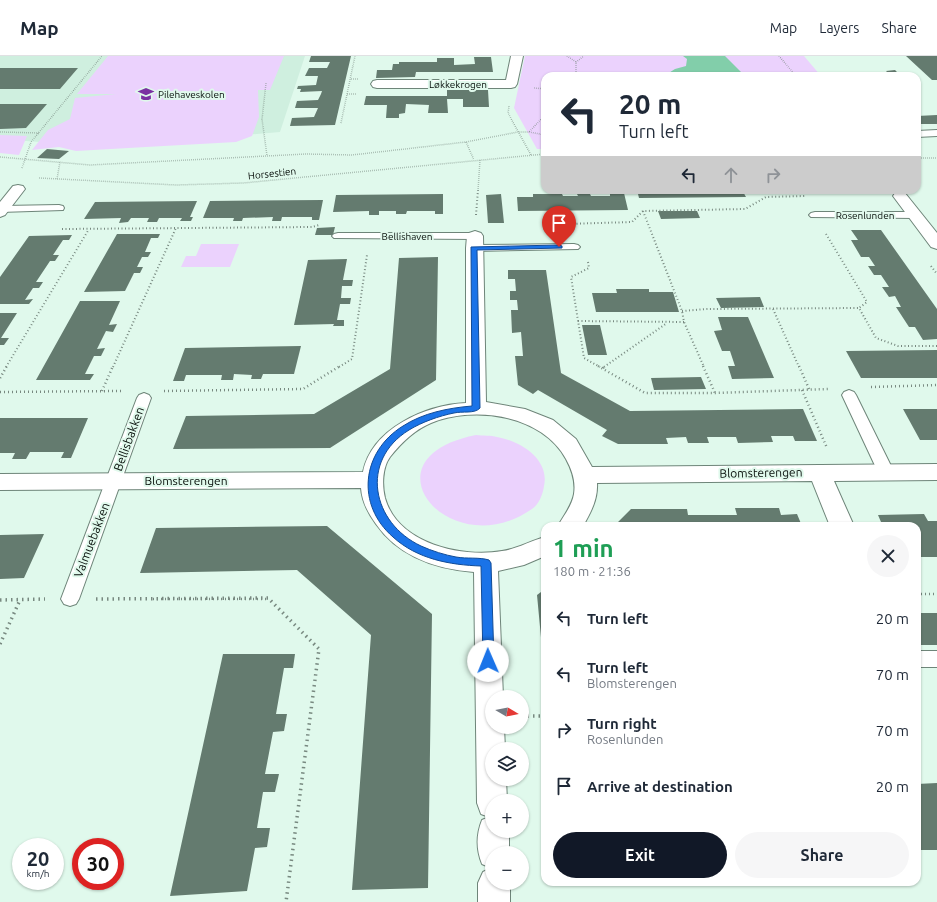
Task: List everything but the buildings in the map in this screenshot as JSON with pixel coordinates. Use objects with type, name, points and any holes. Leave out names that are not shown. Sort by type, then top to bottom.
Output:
[{"type":"street","points":[[512,84],[517,56]]},
{"type":"street","name":"Løkkekrogen","points":[[377,84],[512,84]]},
{"type":"street","points":[[1,210],[18,189]]},
{"type":"street","points":[[900,196],[937,244]]},
{"type":"street","points":[[474,242],[476,408]]},
{"type":"street","points":[[541,549],[513,559],[486,563],[457,561],[436,556],[417,548],[396,535],[385,522],[373,499],[372,480],[376,463],[380,455],[391,441],[406,428],[434,415],[455,410],[476,408],[497,409],[516,413],[535,420],[551,429],[572,447],[581,461],[586,486],[583,504],[579,514],[573,522]]},
{"type":"street","name":"Blomsterengen","points":[[585,475],[937,472]]},
{"type":"street","points":[[829,473],[841,522]]},
{"type":"street","name":"Blomsterengen","points":[[0,482],[372,480]]},
{"type":"street","points":[[486,563],[492,794]]},
{"type":"street","points":[[494,890],[494,902]]},
{"type":"lane","points":[[921,134],[937,133]]},
{"type":"lane","points":[[1,210],[59,208]]},
{"type":"lane","name":"Rosenlunden","points":[[815,215],[915,215]]},
{"type":"lane","name":"Bellishaven","points":[[338,236],[370,236],[474,242]]},
{"type":"lane","points":[[474,242],[574,247]]},
{"type":"lane","points":[[848,391],[886,472]]},
{"type":"lane","name":"Bellisbakken","points":[[114,481],[144,398]]},
{"type":"lane","name":"Valmuebakken","points":[[70,599],[114,481]]},
{"type":"lane","points":[[921,659],[937,659]]},
{"type":"path","points":[[22,171],[31,142],[102,56]]},
{"type":"path","points":[[341,123],[355,56]]},
{"type":"path","points":[[567,56],[576,62]]},
{"type":"path","points":[[576,62],[584,56]]},
{"type":"path","points":[[779,56],[793,72]]},
{"type":"path","points":[[576,62],[576,72]]},
{"type":"path","points":[[266,83],[262,119],[267,156]]},
{"type":"path","points":[[512,84],[508,113],[531,155]]},
{"type":"path","points":[[529,132],[541,119]]},
{"type":"path","points":[[0,132],[39,133]]},
{"type":"path","points":[[0,157],[90,165],[306,154],[352,155],[466,142],[518,132],[541,134]]},
{"type":"path","points":[[466,142],[474,160]]},
{"type":"path","name":"Horsestien","points":[[36,178],[176,185],[243,183],[541,154]]},
{"type":"path","points":[[921,158],[937,158]]},
{"type":"path","points":[[474,242],[480,160]]},
{"type":"path","points":[[57,179],[60,162]]},
{"type":"path","points":[[682,311],[707,309],[859,308],[867,302],[804,196]]},
{"type":"path","points":[[564,224],[632,222],[643,211],[745,209],[766,197],[811,196]]},
{"type":"path","points":[[643,211],[682,311],[684,322],[715,393]]},
{"type":"path","points":[[58,229],[312,227],[320,225]]},
{"type":"path","points":[[102,391],[176,228]]},
{"type":"path","points":[[0,378],[89,229]]},
{"type":"path","points":[[162,391],[303,389],[352,359],[370,236]]},
{"type":"path","points":[[587,261],[589,268],[571,278],[584,358],[645,393],[715,393],[809,389],[848,391],[937,384]]},
{"type":"path","points":[[773,308],[809,389]]},
{"type":"path","points":[[859,308],[876,338],[898,346],[937,346]]},
{"type":"path","points":[[578,322],[684,322]]},
{"type":"path","points":[[602,368],[668,323]]},
{"type":"path","points":[[802,390],[829,473]]},
{"type":"path","points":[[0,392],[124,391]]},
{"type":"path","points":[[921,594],[937,594]]},
{"type":"path","points":[[0,600],[268,598],[320,649],[286,902]]},
{"type":"path","points":[[0,644],[20,600]]},
{"type":"path","points":[[529,716],[541,716]]},
{"type":"shaded area","name":"Pilehaveskolen","points":[[0,56],[305,56],[280,132],[105,147],[0,139]]},
{"type":"shaded area","name":"Pilehaveskolen","points":[[108,56],[284,56],[270,90],[258,90],[259,117],[252,136],[236,142],[76,151],[59,147],[32,150],[48,130],[70,119],[75,98],[116,94],[77,94]]},
{"type":"shaded area","points":[[525,56],[804,56],[818,72],[541,72],[541,149],[537,149],[514,108]]},
{"type":"shaded area","points":[[683,56],[725,56],[741,72],[670,72],[686,66],[687,59]]},
{"type":"shaded area","points":[[0,135],[27,136],[19,155],[0,153]]},
{"type":"shaded area","points":[[201,244],[239,244],[230,267],[181,267],[186,256],[196,256]]},
{"type":"shaded area","points":[[476,435],[495,436],[506,439],[524,447],[538,460],[545,476],[544,486],[540,499],[532,509],[501,523],[472,525],[447,517],[429,502],[421,484],[424,464],[441,447]]},
{"type":"place","name":"Pilehaveskolen","points":[[146,94]]},
{"type":"route","points":[[488,661],[486,563],[457,561],[430,554],[396,535],[382,517],[373,499],[373,472],[376,463],[385,448],[406,428],[424,419],[444,412],[465,408],[476,408],[474,248],[559,247]]}]
